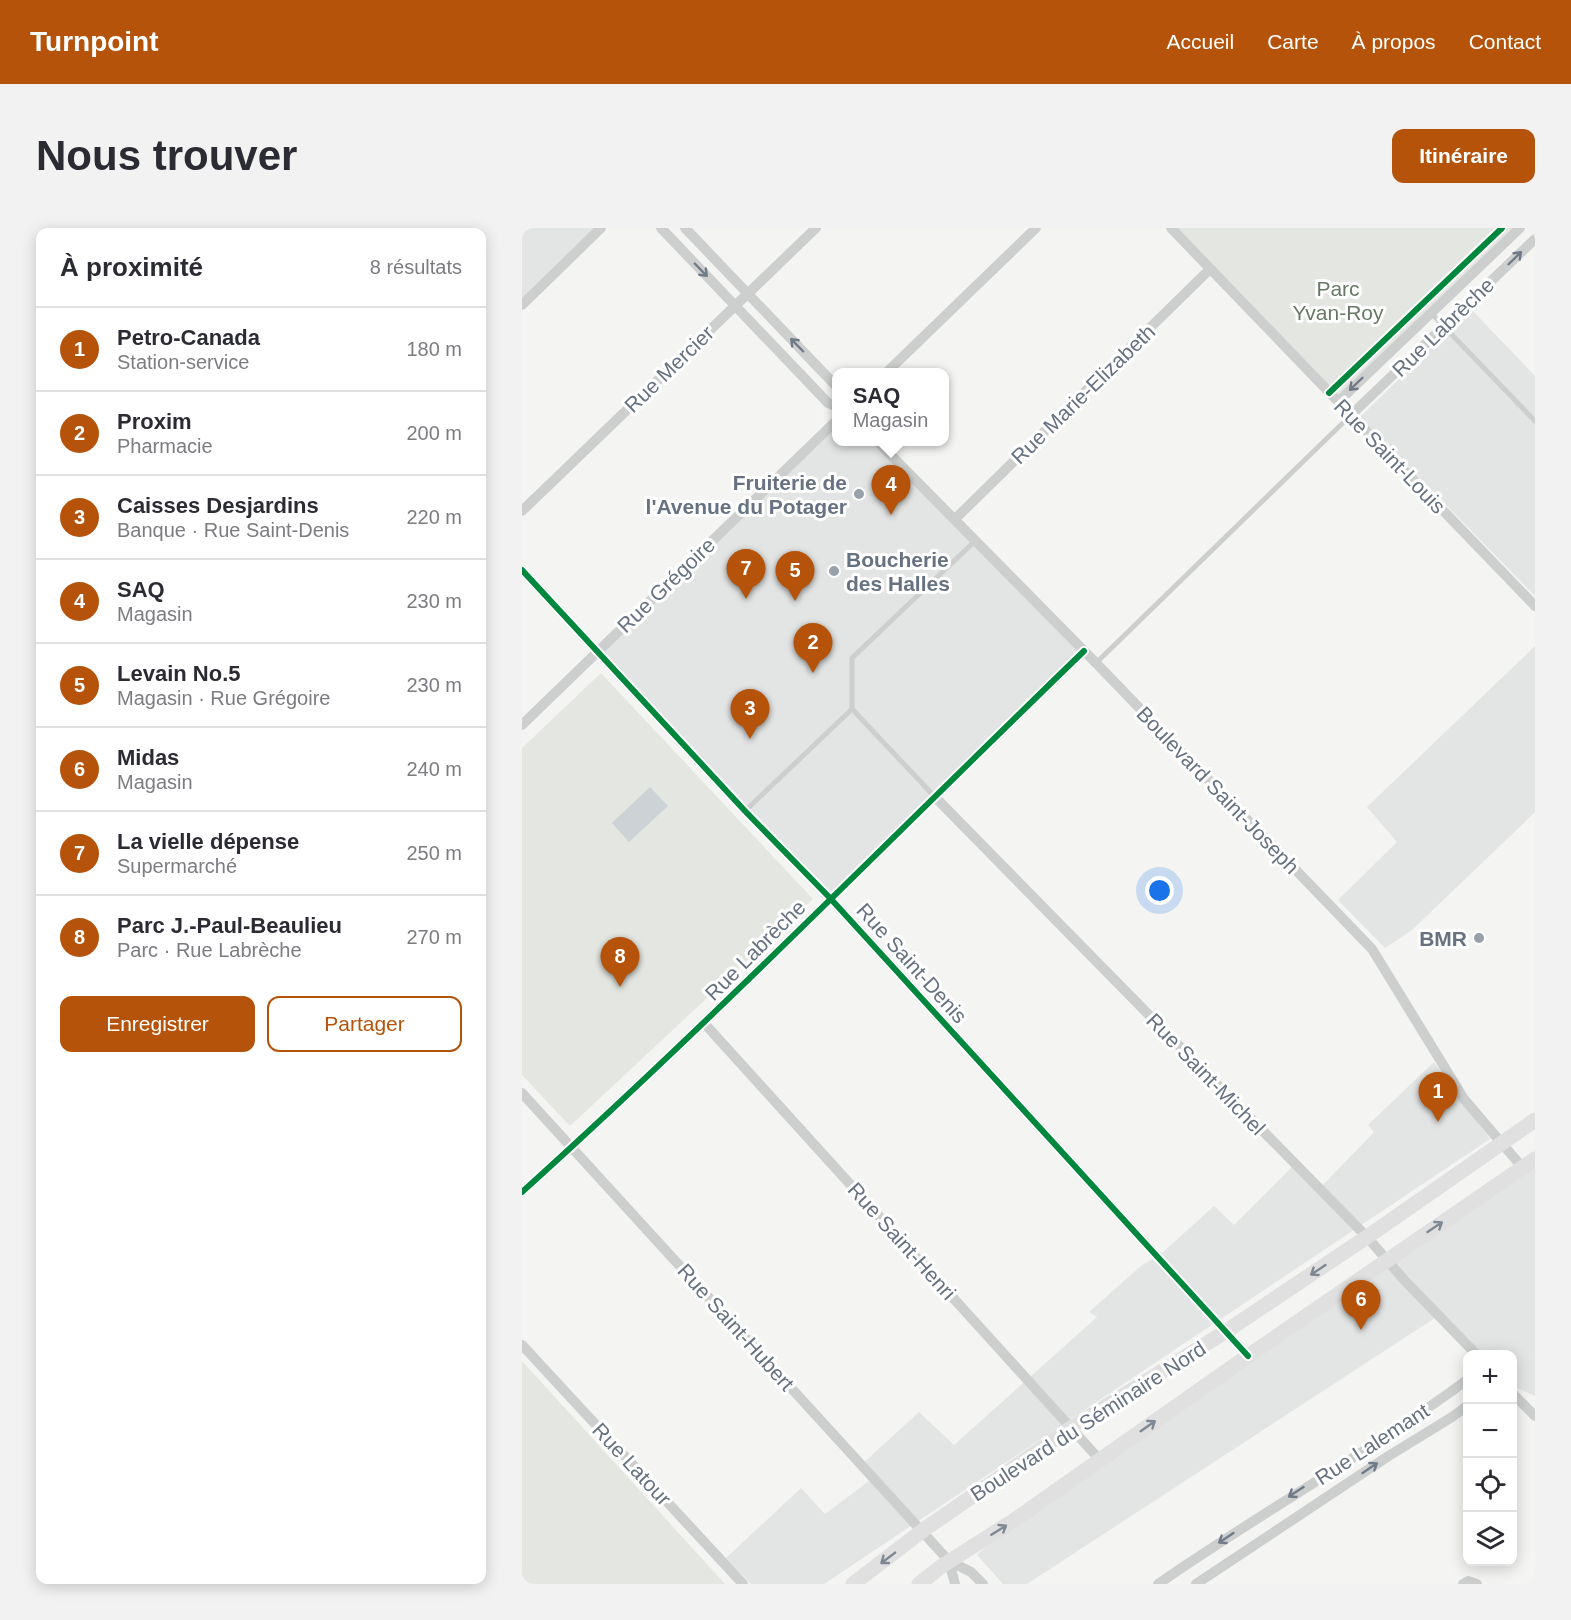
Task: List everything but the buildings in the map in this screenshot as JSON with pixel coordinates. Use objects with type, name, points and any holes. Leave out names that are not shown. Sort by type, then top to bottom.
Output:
[{"type":"main road","name":"Boulevard du Séminaire Nord","points":[[853,1584],[922,1531],[1071,1428],[1225,1332],[1367,1237],[1500,1143],[1534,1123]]},
{"type":"main road","name":"Boulevard du Séminaire Nord","points":[[919,1584],[949,1561],[1016,1519],[1528,1163]]},
{"type":"street","points":[[522,305],[602,228]]},
{"type":"street","points":[[661,228],[832,405]]},
{"type":"street","points":[[685,228],[832,382]]},
{"type":"street","name":"Rue Mercier","points":[[522,511],[816,228]]},
{"type":"street","points":[[891,368],[1036,228]]},
{"type":"street","name":"Rue Saint-Louis","points":[[1171,228],[1535,606]]},
{"type":"street","name":"Rue Labrèche","points":[[1338,402],[1520,228]]},
{"type":"street","name":"Rue Labrèche","points":[[1351,415],[1535,239]]},
{"type":"street","name":"Rue Marie-Elizabeth","points":[[955,519],[1210,269]]},
{"type":"street","name":"Rue Grégoire","points":[[522,725],[832,425]]},
{"type":"street","name":"Boulevard Saint-Joseph","points":[[883,446],[1372,949],[1464,1099],[1500,1143],[1528,1163]]},
{"type":"street","name":"Rue Saint-Denis","points":[[522,570],[745,811],[830,898],[1248,1356]]},
{"type":"street","name":"Rue Labrèche","points":[[522,1192],[704,1023],[1084,651]]},
{"type":"street","name":"Rue Saint-Michel","points":[[934,796],[1367,1237],[1472,1350]]},
{"type":"street","name":"Rue Saint-Henri","points":[[704,1023],[1100,1460]]},
{"type":"street","name":"Rue Saint-Hubert","points":[[522,1093],[949,1561],[971,1572],[983,1584]]},
{"type":"street","name":"Rue Latour","points":[[522,1344],[743,1584]]},
{"type":"street","name":"Rue Lalemant","points":[[1163,1582],[1463,1383]]},
{"type":"street","points":[[1517,1398],[1535,1416]]},
{"type":"street","name":"Rue Lalemant","points":[[1196,1584],[1463,1409]]},
{"type":"street","points":[[1275,1506],[1286,1524]]},
{"type":"street","name":"Rue Saint-Hubert","points":[[949,1561],[955,1584]]},
{"type":"lane","points":[[1431,313],[1535,421]]},
{"type":"lane","points":[[1096,663],[1351,415]]},
{"type":"lane","points":[[934,796],[852,709],[852,658],[976,540]]},
{"type":"lane","points":[[745,811],[852,709]]},
{"type":"shaded area","points":[[522,228],[601,228],[522,305]]},
{"type":"shaded area","points":[[1471,309],[1535,376],[1535,596],[1360,417]]},
{"type":"shaded area","points":[[832,425],[832,446],[882,446],[1084,651],[830,898],[598,652]]},
{"type":"shaded area","points":[[1535,646],[1535,812],[1412,930],[1385,948],[1338,900],[1397,842],[1367,807]]},
{"type":"shaded area","points":[[650,787],[668,806],[629,842],[612,823]]},
{"type":"shaded area","points":[[1434,1062],[1490,1139],[824,1584],[751,1584],[726,1558],[801,1488],[825,1514],[873,1478],[861,1465],[919,1412],[954,1445],[1097,1317],[1089,1312],[1142,1265],[1160,1255],[1214,1206],[1234,1225],[1295,1164],[1320,1188],[1374,1132],[1368,1125]]},
{"type":"shaded area","points":[[1535,1159],[1535,1396],[1517,1388],[1517,1350],[1472,1350],[1438,1316],[1027,1584],[1003,1584],[977,1555],[1016,1519]]},
{"type":"green space","name":"Parc Yvan-Roy","points":[[1170,228],[1520,228],[1337,403]]},
{"type":"green space","points":[[601,673],[813,899],[570,1126],[522,1075],[522,748]]},
{"type":"green space","points":[[522,1361],[725,1584],[522,1584]]},
{"type":"cycle path","points":[[1329,393],[1502,228]]},
{"type":"cycle path","points":[[522,570],[745,811],[830,898],[1248,1356]]},
{"type":"cycle path","points":[[522,1192],[665,1060],[1084,651]]},
{"type":"place","name":"Fruiterie de l'Avenue du Potager","points":[[859,494]]},
{"type":"place","name":"SAQ","points":[[891,515]]},
{"type":"place","name":"Boucherie des Halles","points":[[834,571]]},
{"type":"place","name":"La vielle dépense","points":[[746,599]]},
{"type":"place","name":"Levain No.5","points":[[795,601]]},
{"type":"place","name":"Proxim","points":[[813,673]]},
{"type":"place","name":"Caisses Desjardins","points":[[750,739]]},
{"type":"place","name":"BMR","points":[[1479,938]]},
{"type":"place","name":"Parc J.-Paul-Beaulieu","points":[[620,987]]},
{"type":"place","name":"Petro-Canada","points":[[1438,1122]]},
{"type":"place","name":"Midas","points":[[1361,1330]]}]
